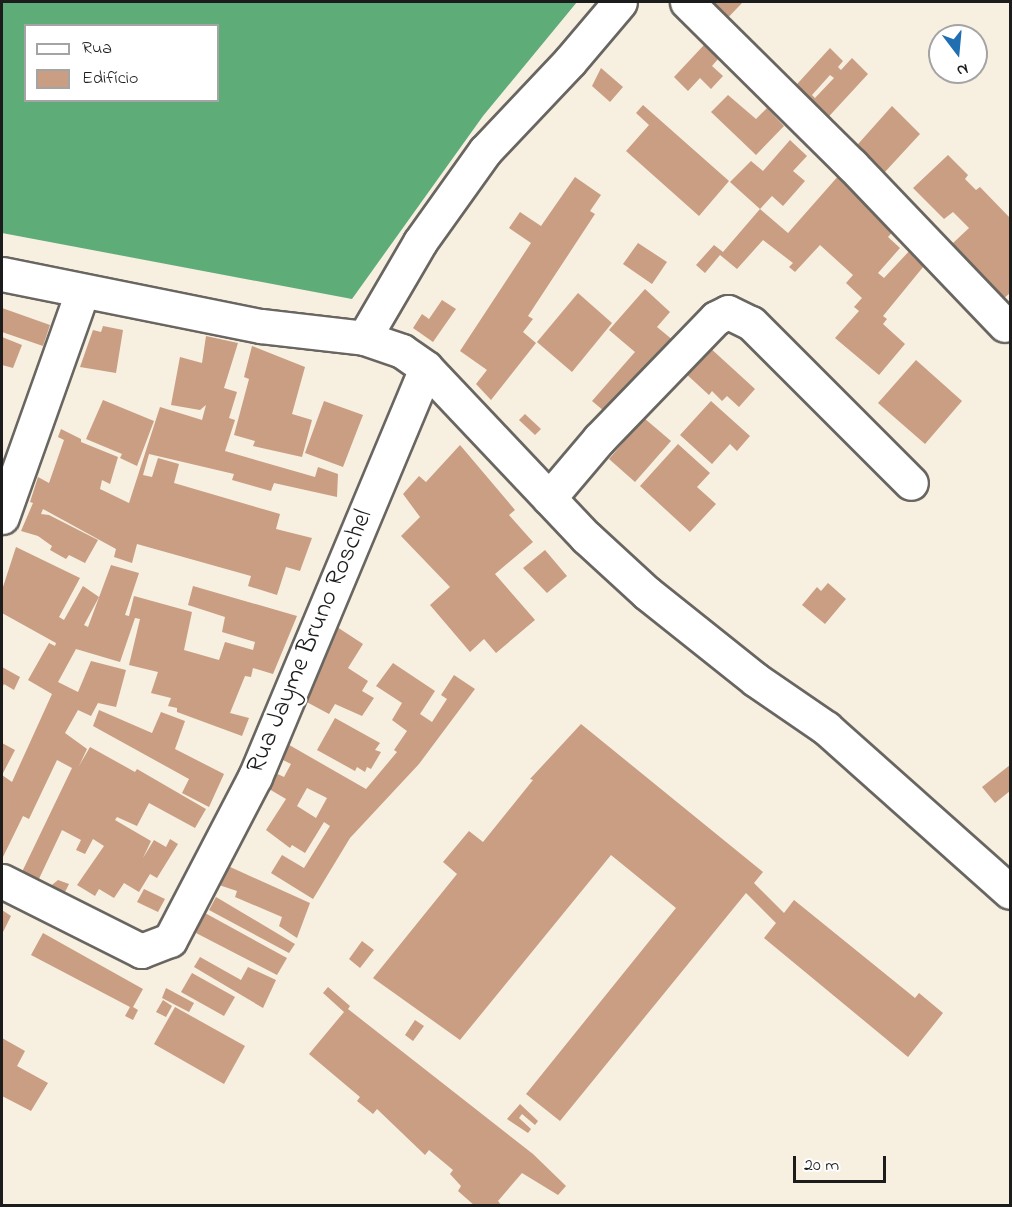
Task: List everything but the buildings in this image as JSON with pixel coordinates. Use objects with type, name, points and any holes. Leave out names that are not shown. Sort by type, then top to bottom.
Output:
[{"type":"street","points":[[364,338],[420,242],[485,151],[570,61],[620,2]]},
{"type":"street","points":[[687,2],[852,165],[1005,325]]},
{"type":"street","points":[[2,274],[82,292],[313,334],[364,338],[390,345],[426,368],[549,498],[647,593],[756,680],[826,728],[1011,891]]},
{"type":"street","points":[[2,517],[82,292]]},
{"type":"street","points":[[549,498],[599,439],[716,318],[729,312],[751,323],[911,483]]},
{"type":"street","name":"Rua Jayme Bruno Roschel","points":[[2,881],[141,951],[164,946],[188,912],[255,777],[426,368]]},
{"type":"green space","points":[[2,2],[577,2],[483,116],[352,299],[2,233]]}]
